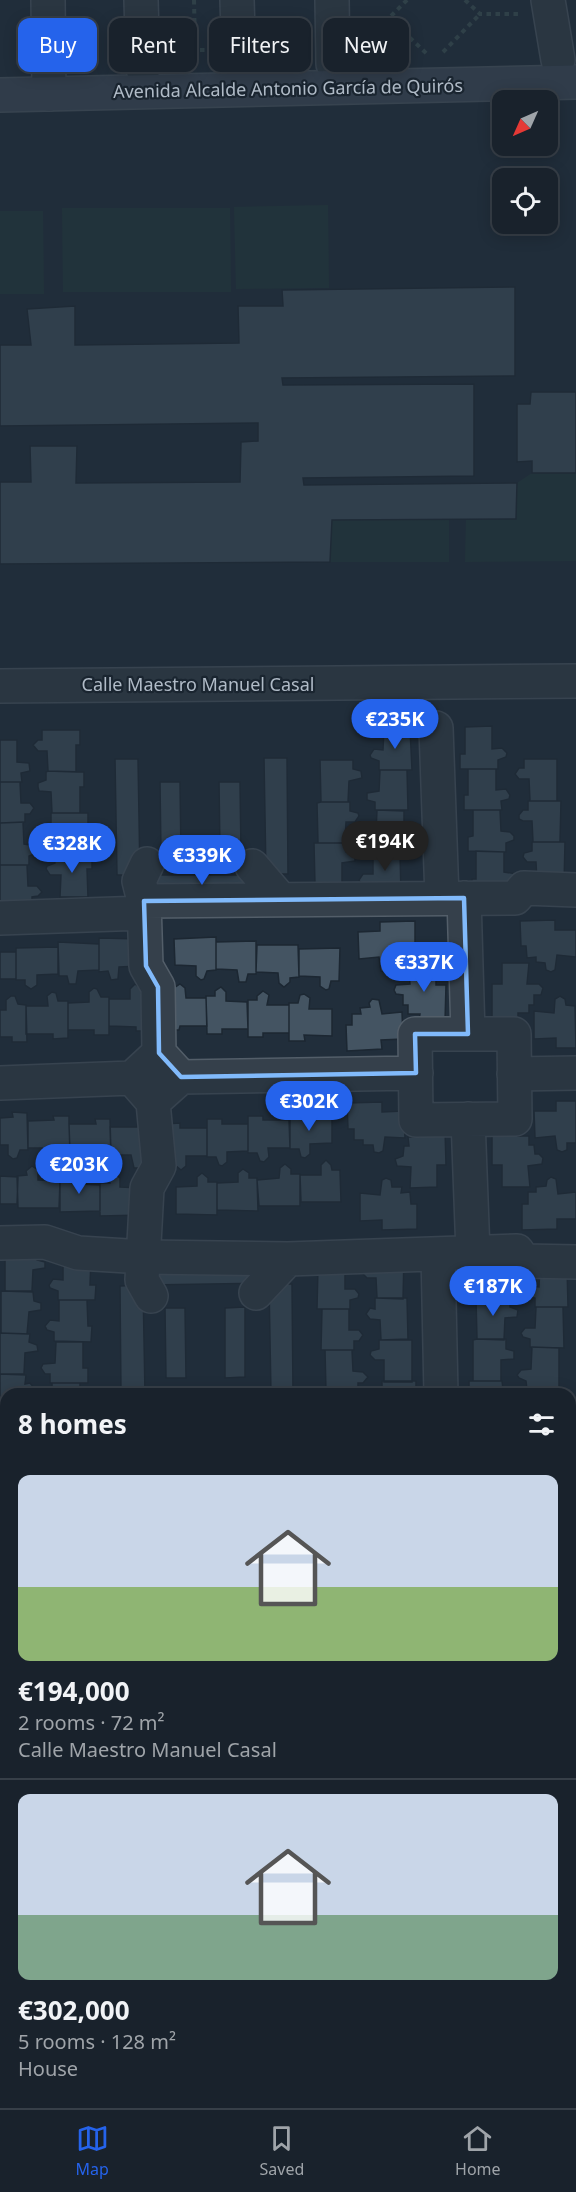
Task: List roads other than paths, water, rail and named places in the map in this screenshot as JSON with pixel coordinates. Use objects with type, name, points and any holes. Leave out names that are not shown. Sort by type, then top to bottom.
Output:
[{"type":"street","points":[[48,0],[49,93]]},
{"type":"street","points":[[141,0],[142,18]]},
{"type":"street","points":[[237,0],[237,18]]},
{"type":"street","name":"Avenida Alcalde Antonio García de Quirós","points":[[332,0],[332,18]]},
{"type":"street","name":"Avenida Alcalde Antonio García de Quirós","points":[[0,95],[567,71],[548,0]]},
{"type":"street","name":"Calle Maestro Manuel Casal","points":[[0,686],[576,681]]},
{"type":"street","points":[[436,728],[468,1034]]},
{"type":"street","points":[[147,864],[139,881],[144,907],[146,966],[158,987],[159,1053],[181,1077]]},
{"type":"street","points":[[252,866],[281,900]]},
{"type":"street","points":[[0,918],[281,900],[515,898],[524,888],[576,890]]},
{"type":"street","points":[[415,1034],[468,1034],[514,1034],[515,1119],[416,1120],[415,1034]]},
{"type":"street","points":[[0,1083],[132,1078],[159,1053]]},
{"type":"street","points":[[153,1102],[181,1077],[416,1072]]},
{"type":"street","points":[[514,1074],[576,1073]]},
{"type":"street","points":[[132,1078],[153,1102],[159,1166],[147,1188],[142,1280],[151,1296]]},
{"type":"street","points":[[468,1119],[473,1252]]},
{"type":"street","points":[[0,1242],[45,1242],[78,1253],[144,1257],[288,1259],[517,1251],[524,1261],[576,1262]]},
{"type":"street","points":[[438,1254],[441,1388]]},
{"type":"street","points":[[256,1293],[288,1259]]}]
